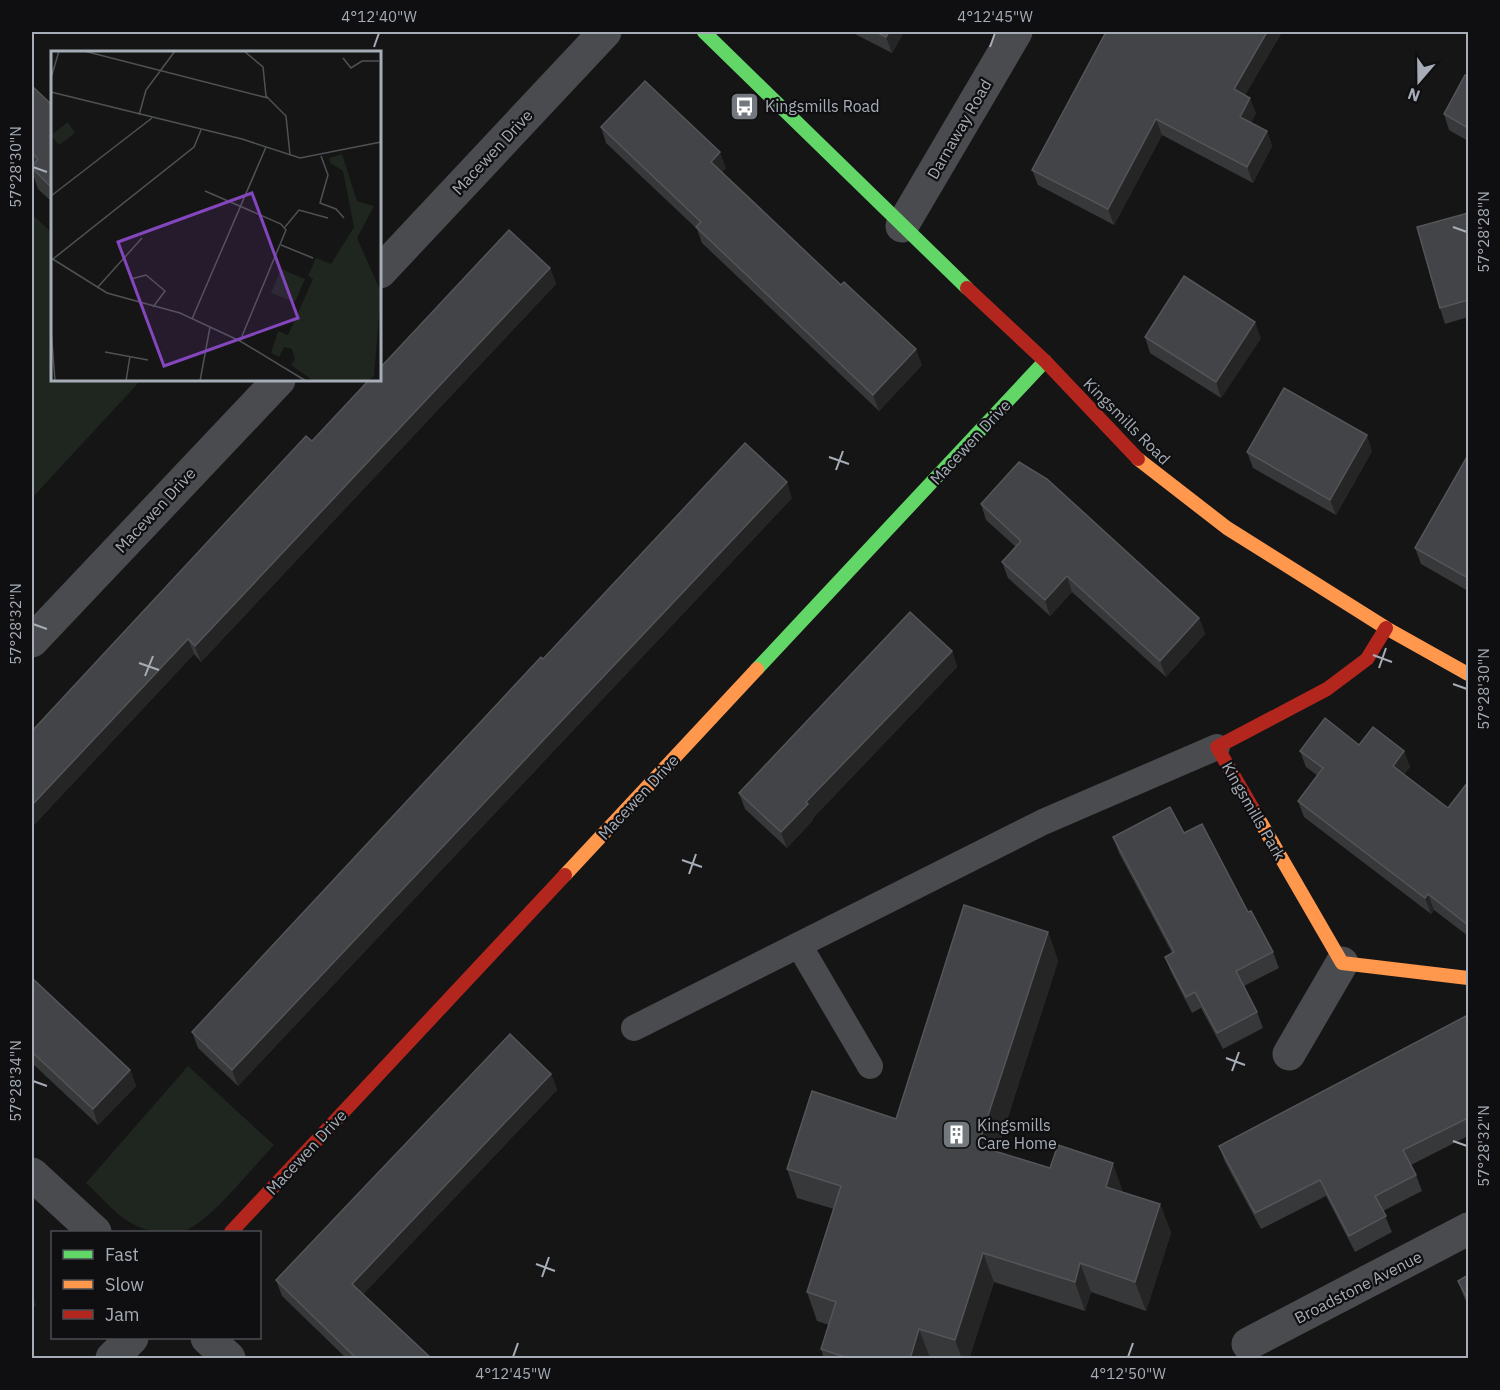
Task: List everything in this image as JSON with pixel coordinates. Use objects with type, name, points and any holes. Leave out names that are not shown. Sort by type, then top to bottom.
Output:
[{"type":"street","name":"Macewen Drive","points":[[381,271],[605,32]]},
{"type":"street","name":"Kingsmills Road","points":[[704,32],[902,226],[1045,361],[1143,464],[1227,528],[1386,628],[1468,674]]},
{"type":"street","name":"Darnaway Road","points":[[902,226],[1016,32]]},
{"type":"street","name":"Macewen Drive","points":[[233,1231],[1045,361]]},
{"type":"street","name":"Macewen Drive","points":[[32,641],[278,381]]},
{"type":"street","name":"Kingsmills Park","points":[[1342,963],[1217,747],[1327,689],[1367,659],[1386,628]]},
{"type":"street","points":[[1289,1054],[1342,963],[1468,978]]},
{"type":"street","points":[[32,1173],[93,1231]]},
{"type":"street","name":"Broadstone Avenue","points":[[1248,1344],[1468,1229]]},
{"type":"street","points":[[112,1359],[131,1339]]},
{"type":"street","points":[[208,1339],[229,1359]]},
{"type":"lane","points":[[634,1028],[1043,822],[1217,747]]},
{"type":"lane","points":[[799,945],[870,1066]]},
{"type":"shaded area","points":[[32,214],[51,232],[51,381],[140,381],[32,498]]},
{"type":"shaded area","points":[[188,1066],[274,1145],[217,1207],[193,1227],[184,1231],[152,1231],[137,1226],[113,1210],[86,1183]]},
{"type":"building","points":[[876,32],[889,32],[886,37]]},
{"type":"building","points":[[1106,32],[1267,32],[1234,89],[1250,98],[1240,117],[1267,131],[1247,167],[1156,119],[1108,209],[1032,170]]},
{"type":"building","points":[[1465,75],[1468,77],[1468,128],[1444,114]]},
{"type":"building","points":[[645,81],[720,152],[711,162],[841,285],[844,282],[916,349],[873,395],[696,227],[701,222],[601,127]]},
{"type":"building","points":[[32,86],[51,104],[51,187],[32,168],[38,159],[32,153]]},
{"type":"building","points":[[1468,213],[1468,300],[1440,308],[1417,227]]},
{"type":"building","points":[[509,230],[550,268],[195,646],[188,639],[32,805],[32,731],[306,436],[312,441],[368,381],[381,381],[381,367]]},
{"type":"building","points":[[1184,276],[1255,322],[1216,382],[1145,337]]},
{"type":"building","points":[[1284,388],[1367,435],[1330,500],[1247,452]]},
{"type":"building","points":[[745,443],[787,482],[232,1070],[192,1032],[541,657],[543,659]]},
{"type":"building","points":[[1468,455],[1468,578],[1415,548]]},
{"type":"building","points":[[1019,462],[1047,479],[1199,618],[1160,661],[1067,576],[1045,600],[1002,562],[1021,541],[981,504]]},
{"type":"building","points":[[910,612],[952,651],[806,802],[808,804],[781,832],[739,793]]},
{"type":"building","points":[[1325,718],[1359,745],[1373,727],[1404,751],[1393,766],[1448,808],[1468,782],[1468,925],[1428,894],[1425,898],[1298,801],[1323,768],[1300,751]]},
{"type":"building","points":[[1170,807],[1184,833],[1202,824],[1248,912],[1251,911],[1273,952],[1236,971],[1257,1012],[1217,1033],[1195,992],[1186,997],[1165,957],[1174,952],[1113,837]]},
{"type":"building","name":"Kingsmills Care Home","points":[[964,905],[1048,932],[978,1146],[1050,1168],[1058,1145],[1113,1163],[1106,1187],[1160,1204],[1135,1282],[1080,1263],[1075,1282],[983,1253],[955,1340],[919,1329],[910,1359],[851,1359],[821,1349],[836,1302],[807,1292],[841,1186],[787,1169],[812,1091],[896,1119]]},
{"type":"building","points":[[32,978],[130,1070],[93,1109],[32,1052]]},
{"type":"building","points":[[1468,1015],[1468,1118],[1403,1150],[1416,1175],[1375,1196],[1386,1216],[1349,1236],[1320,1180],[1255,1213],[1219,1146]]},
{"type":"building","points":[[510,1034],[551,1074],[352,1284],[432,1359],[357,1359],[276,1280]]},
{"type":"building","points":[[1468,1275],[1468,1300],[1458,1281]]},
{"type":"traffic: fast","points":[[704,32],[967,288]]},
{"type":"traffic: fast","points":[[757,669],[1045,361]]},
{"type":"traffic: slow","points":[[1138,459],[1227,528],[1386,628],[1468,674]]},
{"type":"traffic: slow","points":[[565,875],[757,669]]},
{"type":"traffic: slow","points":[[1253,809],[1342,963],[1468,978]]},
{"type":"traffic: jam","points":[[967,288],[1045,361],[1138,459]]},
{"type":"traffic: jam","points":[[1253,809],[1217,747],[1327,689],[1367,659],[1386,628]]},
{"type":"traffic: jam","points":[[232,1231],[565,875]]},
{"type":"place","name":"Kingsmills Road","points":[[744,106]]},
{"type":"place","name":"Kingsmills Care Home","points":[[956,1134]]}]
